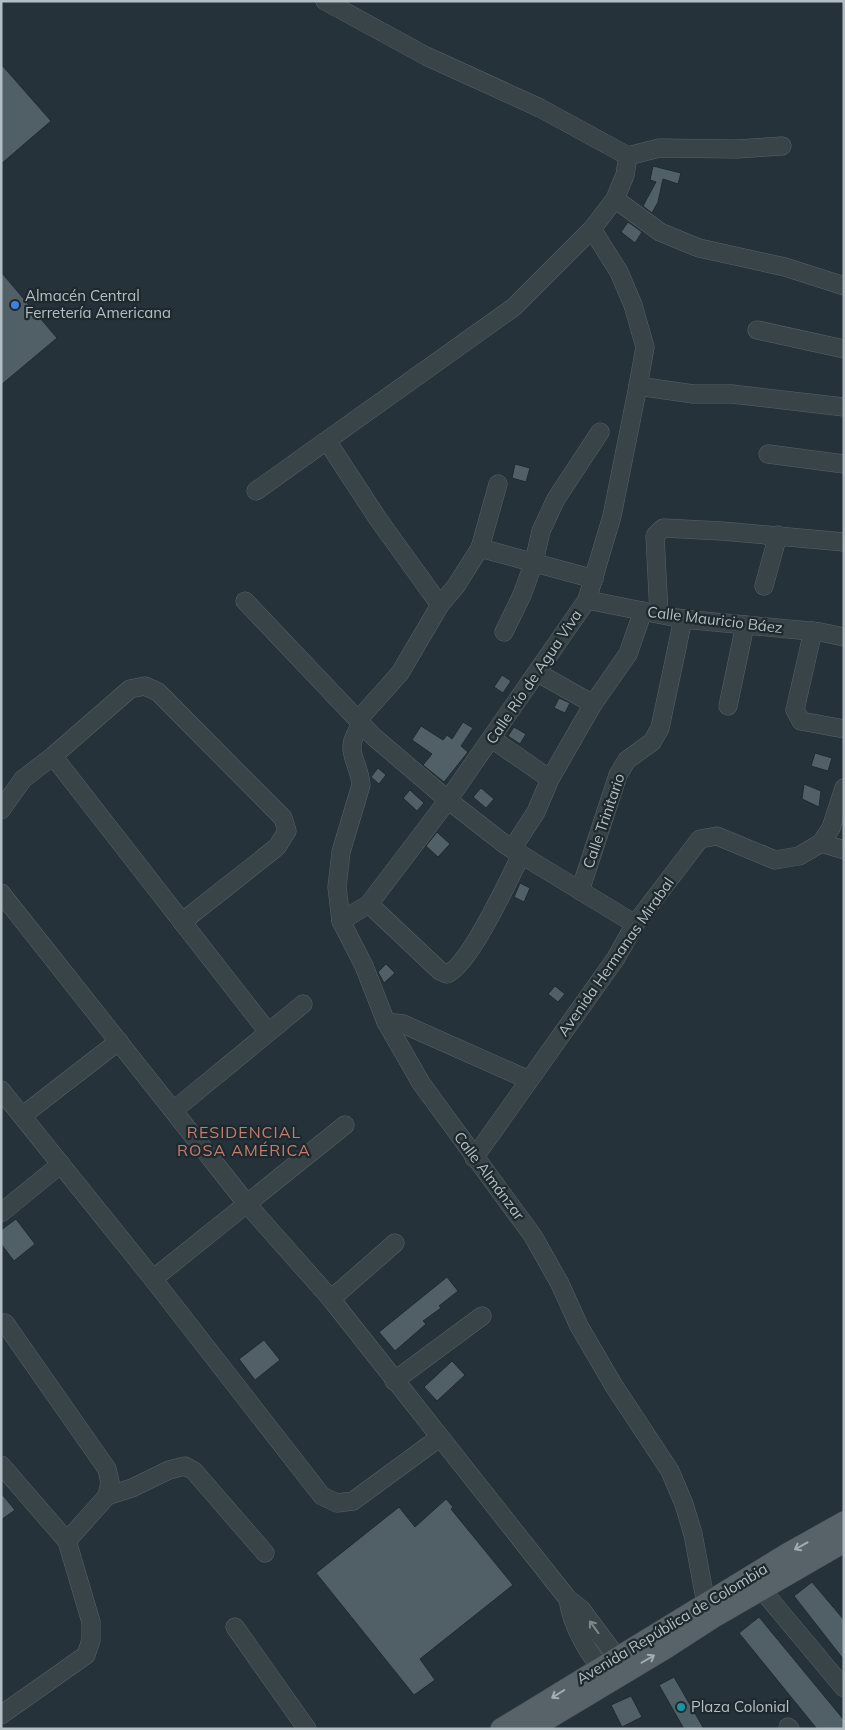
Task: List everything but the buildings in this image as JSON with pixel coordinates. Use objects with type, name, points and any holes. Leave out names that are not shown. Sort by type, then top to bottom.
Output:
[{"type":"main road","name":"Avenida República de Colombia","points":[[501,1729],[613,1670],[710,1610],[844,1522]]},
{"type":"main road","name":"Avenida República de Colombia","points":[[710,1610],[762,1590],[844,1542]]},
{"type":"main road","name":"Avenida República de Colombia","points":[[532,1729],[613,1670]]},
{"type":"street","points":[[324,1],[426,56],[540,108],[628,156],[659,148],[737,149],[782,146]]},
{"type":"street","points":[[256,491],[514,307],[592,230],[615,199],[625,175],[628,156]]},
{"type":"street","points":[[615,199],[660,232],[699,248],[785,267],[844,286]]},
{"type":"street","name":"Calle Río de Agua Viva","points":[[341,921],[369,904],[492,739],[587,600],[612,516],[645,347],[633,305],[619,272],[592,230]]},
{"type":"street","points":[[758,330],[844,349]]},
{"type":"street","points":[[638,386],[693,394],[732,394],[844,407]]},
{"type":"street","points":[[504,632],[522,594],[534,562],[541,531],[556,499],[600,432]]},
{"type":"street","points":[[327,441],[378,519],[440,605]]},
{"type":"street","points":[[768,454],[844,464]]},
{"type":"street","name":"Calle Almánzar","points":[[498,484],[480,548],[456,586],[440,605],[400,674],[360,722],[351,745],[352,757],[361,785],[341,852],[337,887],[341,921],[364,966],[386,1022],[421,1083],[474,1158],[534,1236],[560,1284],[579,1326],[614,1386],[670,1471],[693,1534],[710,1610]]},
{"type":"street","points":[[369,904],[440,971],[447,974],[458,968],[477,936],[550,780],[593,704],[628,654],[651,613],[655,536],[663,528],[778,535],[844,542]]},
{"type":"street","points":[[764,586],[778,535]]},
{"type":"street","points":[[480,548],[594,579]]},
{"type":"street","name":"Calle Mauricio Báez","points":[[587,600],[683,619],[812,631],[844,637]]},
{"type":"street","points":[[246,601],[374,737],[448,800],[517,852],[634,924]]},
{"type":"street","name":"Calle Trinitario","points":[[580,891],[618,775],[627,760],[652,742],[660,728],[683,619]]},
{"type":"street","points":[[728,706],[745,624]]},
{"type":"street","points":[[812,631],[795,710],[801,721],[844,729]]},
{"type":"street","points":[[538,672],[593,704]]},
{"type":"street","points":[[1,810],[23,779],[53,756],[130,688],[145,686],[158,692],[283,818],[287,831],[277,847],[182,922]]},
{"type":"street","points":[[492,739],[550,780]]},
{"type":"street","points":[[53,756],[268,1032]]},
{"type":"street","name":"Avenida Hermanas Mirabal","points":[[474,1158],[616,958],[634,924],[700,839],[717,836],[775,860],[799,856],[821,842],[831,828],[844,788]]},
{"type":"street","points":[[821,842],[844,850]]},
{"type":"street","points":[[1,893],[247,1204],[331,1299],[568,1599],[581,1609],[613,1670]]},
{"type":"street","points":[[174,1110],[303,1004]]},
{"type":"street","points":[[386,1022],[403,1024],[529,1080]]},
{"type":"street","points":[[22,1116],[118,1041]]},
{"type":"street","points":[[1,1090],[153,1279],[322,1496],[338,1503],[353,1501],[439,1438]]},
{"type":"street","points":[[153,1279],[344,1125]]},
{"type":"street","points":[[1,1214],[61,1164]]},
{"type":"street","points":[[331,1299],[395,1243]]},
{"type":"street","points":[[394,1380],[482,1316]]},
{"type":"street","points":[[6,1323],[107,1469],[110,1482],[107,1496]]},
{"type":"street","points":[[1,1465],[67,1540],[91,1622],[91,1640],[86,1655],[1,1715]]},
{"type":"street","points":[[67,1540],[107,1496],[132,1488],[169,1470],[185,1466],[194,1471],[266,1553]]},
{"type":"street","points":[[762,1590],[844,1688]]},
{"type":"street","points":[[235,1627],[308,1729]]},
{"type":"place","name":"Almacén Central Ferretería Americana","points":[[15,305]]},
{"type":"place","name":"Plaza Colonial","points":[[681,1707]]},
{"type":"district","name":"RESIDENCIAL ROSA AMÉRICA","points":[[244,1141]]}]
